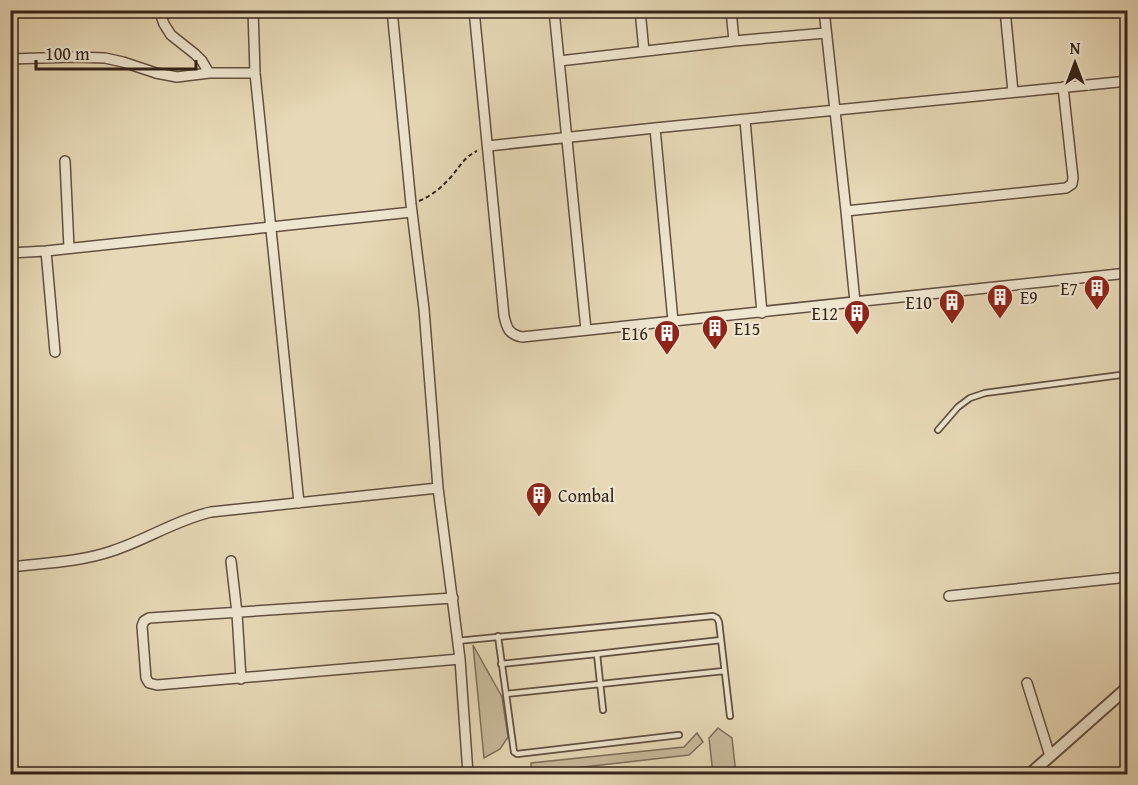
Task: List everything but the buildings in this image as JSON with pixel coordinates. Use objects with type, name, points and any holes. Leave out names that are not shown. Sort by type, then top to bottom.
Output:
[{"type":"street","points":[[159,10],[171,34],[202,61],[209,73]]},
{"type":"street","points":[[253,10],[255,73],[299,502]]},
{"type":"street","points":[[392,10],[411,208],[424,309],[438,488],[460,659],[468,774]]},
{"type":"street","points":[[474,10],[506,327],[514,335],[522,337],[1128,273]]},
{"type":"street","points":[[554,10],[586,330]]},
{"type":"street","points":[[640,10],[644,51]]},
{"type":"street","points":[[731,10],[734,41]]},
{"type":"street","points":[[824,10],[855,302]]},
{"type":"street","points":[[1005,10],[1012,92]]},
{"type":"street","points":[[559,61],[826,33]]},
{"type":"street","points":[[10,59],[105,58],[177,77],[209,73],[255,73]]},
{"type":"street","points":[[488,146],[1128,81]]},
{"type":"street","points":[[846,211],[1072,184],[1063,87]]},
{"type":"street","points":[[745,120],[762,312]]},
{"type":"street","points":[[655,128],[673,321]]},
{"type":"street","points":[[65,162],[69,248]]},
{"type":"street","points":[[10,253],[272,226],[411,208]]},
{"type":"street","points":[[46,251],[55,352]]},
{"type":"street","points":[[10,567],[91,557],[111,552],[193,516],[211,512],[438,488]]},
{"type":"street","points":[[231,561],[241,679]]},
{"type":"street","points":[[949,596],[1128,577]]},
{"type":"street","points":[[453,598],[149,618],[142,626],[146,678],[149,683],[157,685],[460,659]]},
{"type":"street","points":[[1027,683],[1050,756]]},
{"type":"street","points":[[1030,774],[1128,687]]},
{"type":"lane","points":[[938,430],[958,407],[970,398],[985,393],[1128,374]]},
{"type":"lane","points":[[457,641],[713,616],[719,622],[729,716]]},
{"type":"lane","points":[[498,636],[513,752],[517,754],[679,735]]},
{"type":"lane","points":[[501,664],[721,640]]},
{"type":"lane","points":[[597,654],[602,711]]},
{"type":"lane","points":[[506,694],[724,671]]},
{"type":"lane","points":[[716,697],[727,696]]},
{"type":"lane","points":[[592,712],[614,709]]},
{"type":"lane","points":[[509,722],[521,720]]},
{"type":"path","points":[[411,208],[439,190],[471,154],[488,146]]},
{"type":"shaded area","points":[[473,645],[502,697],[508,737],[500,749],[484,758]]},
{"type":"shaded area","points":[[718,728],[732,738],[736,774],[713,774],[709,738]]},
{"type":"shaded area","points":[[697,733],[703,742],[689,755],[531,773],[531,763],[684,747]]},
{"type":"place","name":"E7","points":[[1097,311]]},
{"type":"place","name":"E9","points":[[1000,320]]},
{"type":"place","name":"E10","points":[[952,325]]},
{"type":"place","name":"E12","points":[[857,336]]},
{"type":"place","name":"E15","points":[[715,351]]},
{"type":"place","name":"E16","points":[[667,356]]},
{"type":"place","name":"Combal","points":[[539,518]]}]
